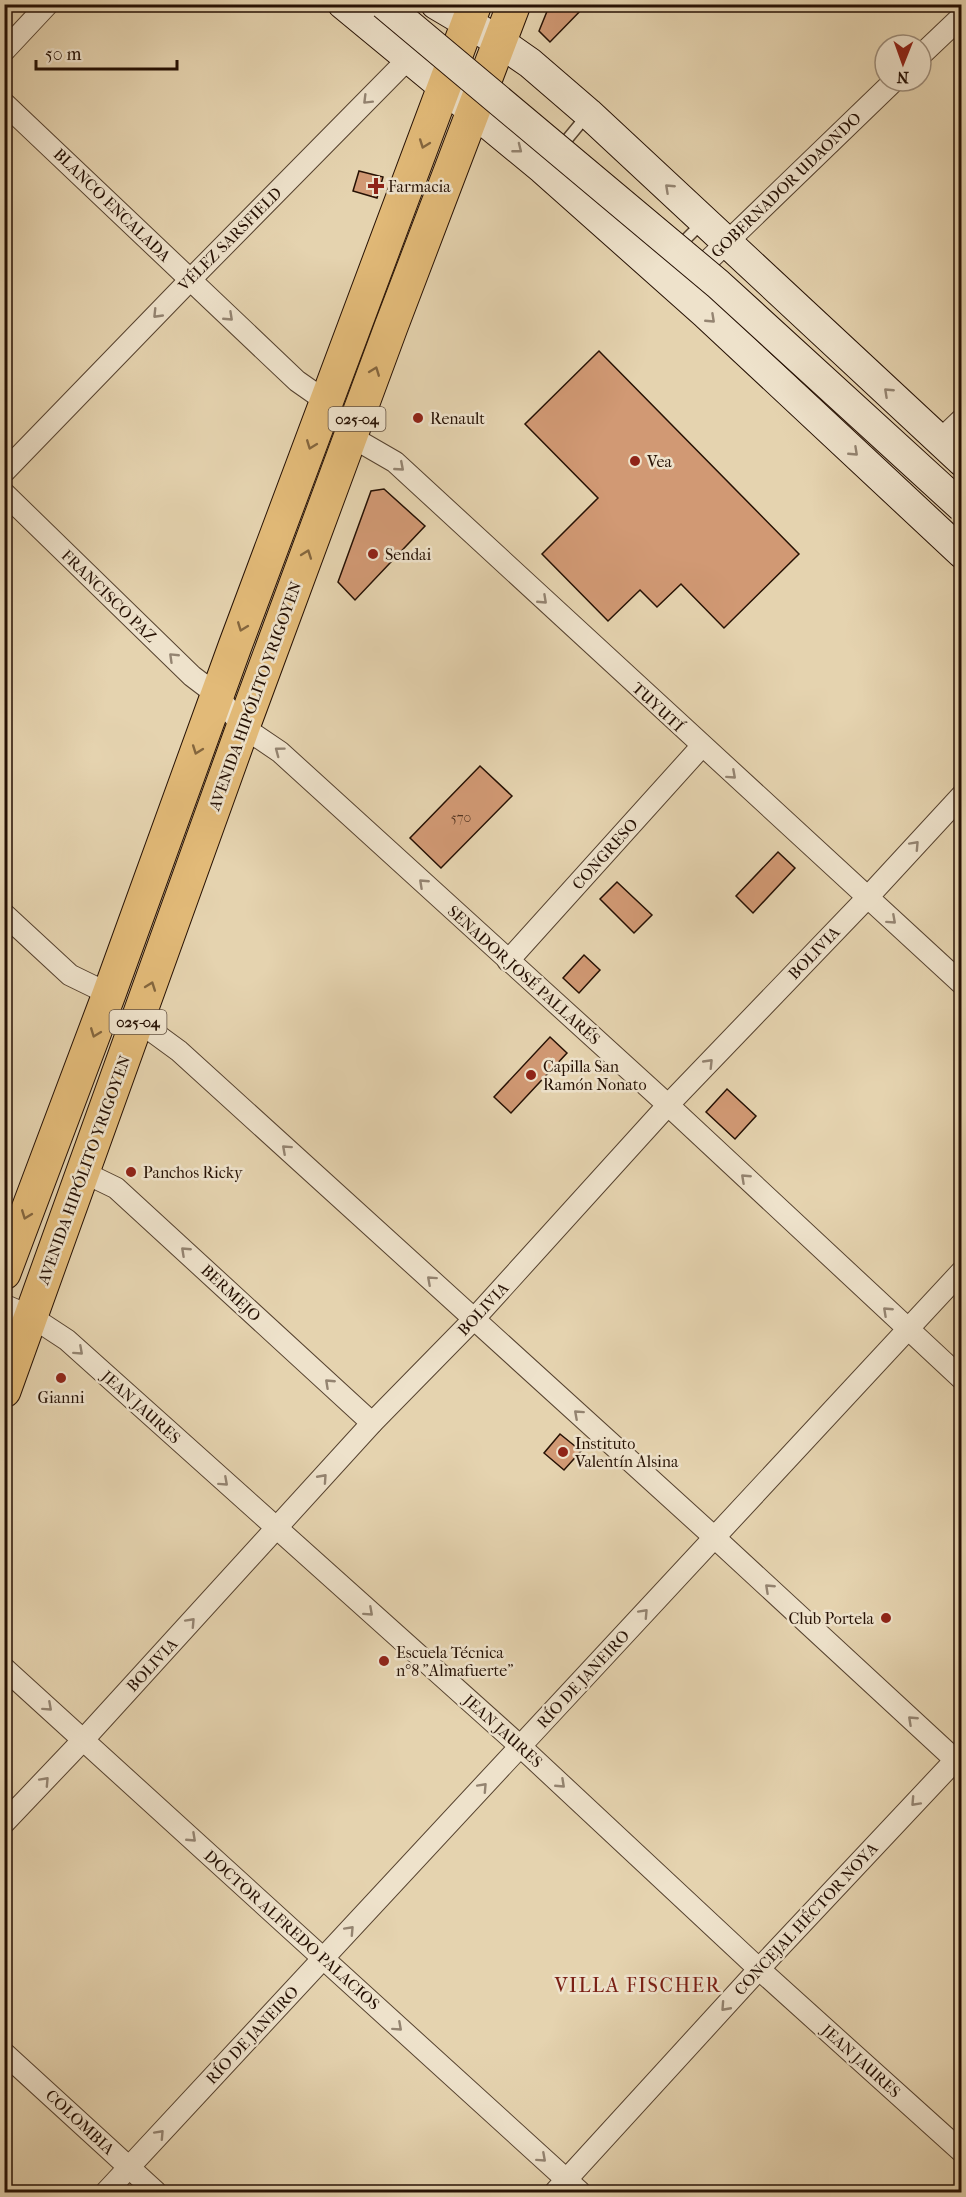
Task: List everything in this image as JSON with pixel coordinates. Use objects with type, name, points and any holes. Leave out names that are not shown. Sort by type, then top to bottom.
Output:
[{"type":"main road","points":[[342,4],[543,169],[657,269],[962,553]]},
{"type":"main road","points":[[384,4],[718,284],[962,507]]},
{"type":"main road","points":[[436,4],[471,14],[500,42],[530,63],[588,113],[962,460]]},
{"type":"main road","name":"AVENIDA HIPÓLITO YRIGOYEN","points":[[4,1391],[18,1311],[45,1276],[350,436],[514,4]]},
{"type":"main road","name":"025-04","points":[[6,1262],[109,994],[217,695],[471,14]]},
{"type":"street","points":[[4,51],[48,4]]},
{"type":"street","name":"VÉLEZ SARSFIELD","points":[[4,472],[408,58],[471,14]]},
{"type":"street","points":[[933,44],[962,16]]},
{"type":"street","name":"GOBERNADOR UDAONDO","points":[[678,289],[882,93]]},
{"type":"street","name":"BLANCO ENCALADA","points":[[4,103],[297,381],[327,402]]},
{"type":"street","points":[[940,440],[962,419]]},
{"type":"street","name":"TUYUTÍ","points":[[350,436],[395,462],[701,747],[962,984]]},
{"type":"street","name":"FRANCISCO PAZ","points":[[4,493],[192,676],[217,695]]},
{"type":"street","name":"SENADOR JOSÉ PALLARÉS","points":[[217,695],[243,727],[280,752],[668,1105],[962,1379]]},
{"type":"street","name":"CONGRESO","points":[[508,961],[701,747]]},
{"type":"street","name":"BOLIVIA","points":[[4,1823],[84,1739],[372,1423],[474,1319],[668,1105],[867,898],[962,795]]},
{"type":"street","points":[[4,914],[70,975],[109,994]]},
{"type":"street","points":[[138,1021],[179,1051],[959,1759]]},
{"type":"street","name":"BERMEJO","points":[[83,1172],[116,1188],[372,1423]]},
{"type":"street","points":[[6,1262],[45,1276]]},
{"type":"street","name":"RÍO DE JANEIRO","points":[[106,2193],[962,1271]]},
{"type":"street","name":"JEAN JAURES","points":[[18,1311],[67,1340],[520,1746],[759,1969],[962,2152]]},
{"type":"street","name":"DOCTOR ALFREDO PALACIOS","points":[[4,1668],[323,1959],[567,2188]]},
{"type":"street","name":"CONCEJAL HÉCTOR NOYA","points":[[567,2188],[759,1969],[959,1759]]},
{"type":"street","name":"COLOMBIA","points":[[4,2052],[156,2193]]},
{"type":"lane","points":[[543,169],[588,113]]},
{"type":"lane","points":[[657,269],[704,220]]},
{"type":"building","points":[[550,4],[587,4],[550,42],[539,31]]},
{"type":"building","points":[[359,171],[383,177],[377,198],[353,191]]},
{"type":"building","name":"Vea","points":[[599,351],[799,554],[724,628],[681,584],[657,607],[640,590],[608,621],[542,554],[598,498],[525,424]]},
{"type":"building","name":"Sendai","points":[[384,489],[425,526],[355,600],[338,582],[371,491]]},
{"type":"building","points":[[480,766],[512,796],[441,868],[410,838]]},
{"type":"building","points":[[778,852],[795,868],[753,913],[736,896]]},
{"type":"building","points":[[617,882],[652,915],[634,933],[600,899]]},
{"type":"building","points":[[584,955],[600,970],[579,993],[563,978]]},
{"type":"building","name":"Capilla San Ramón Nonato","points":[[550,1037],[567,1053],[511,1113],[494,1097]]},
{"type":"building","points":[[727,1089],[756,1116],[735,1139],[706,1112]]},
{"type":"building","name":"Instituto Valentín Alsina","points":[[560,1434],[581,1451],[564,1470],[544,1453]]},
{"type":"place","name":"Farmacia","points":[[376,186]]},
{"type":"place","name":"Renault","points":[[418,418]]},
{"type":"place","name":"Vea","points":[[635,461]]},
{"type":"place","name":"Sendai","points":[[373,554]]},
{"type":"place","name":"Capilla San Ramón Nonato","points":[[531,1075]]},
{"type":"place","name":"Panchos Ricky","points":[[131,1172]]},
{"type":"place","name":"Gianni","points":[[61,1378]]},
{"type":"place","name":"Instituto Valentín Alsina","points":[[563,1452]]},
{"type":"place","name":"Club Portela","points":[[886,1618]]},
{"type":"place","name":"Escuela Técnica n°8 \"Almafuerte\"","points":[[384,1661]]},
{"type":"district","name":"VILLA FISCHER","points":[[638,1985]]}]
